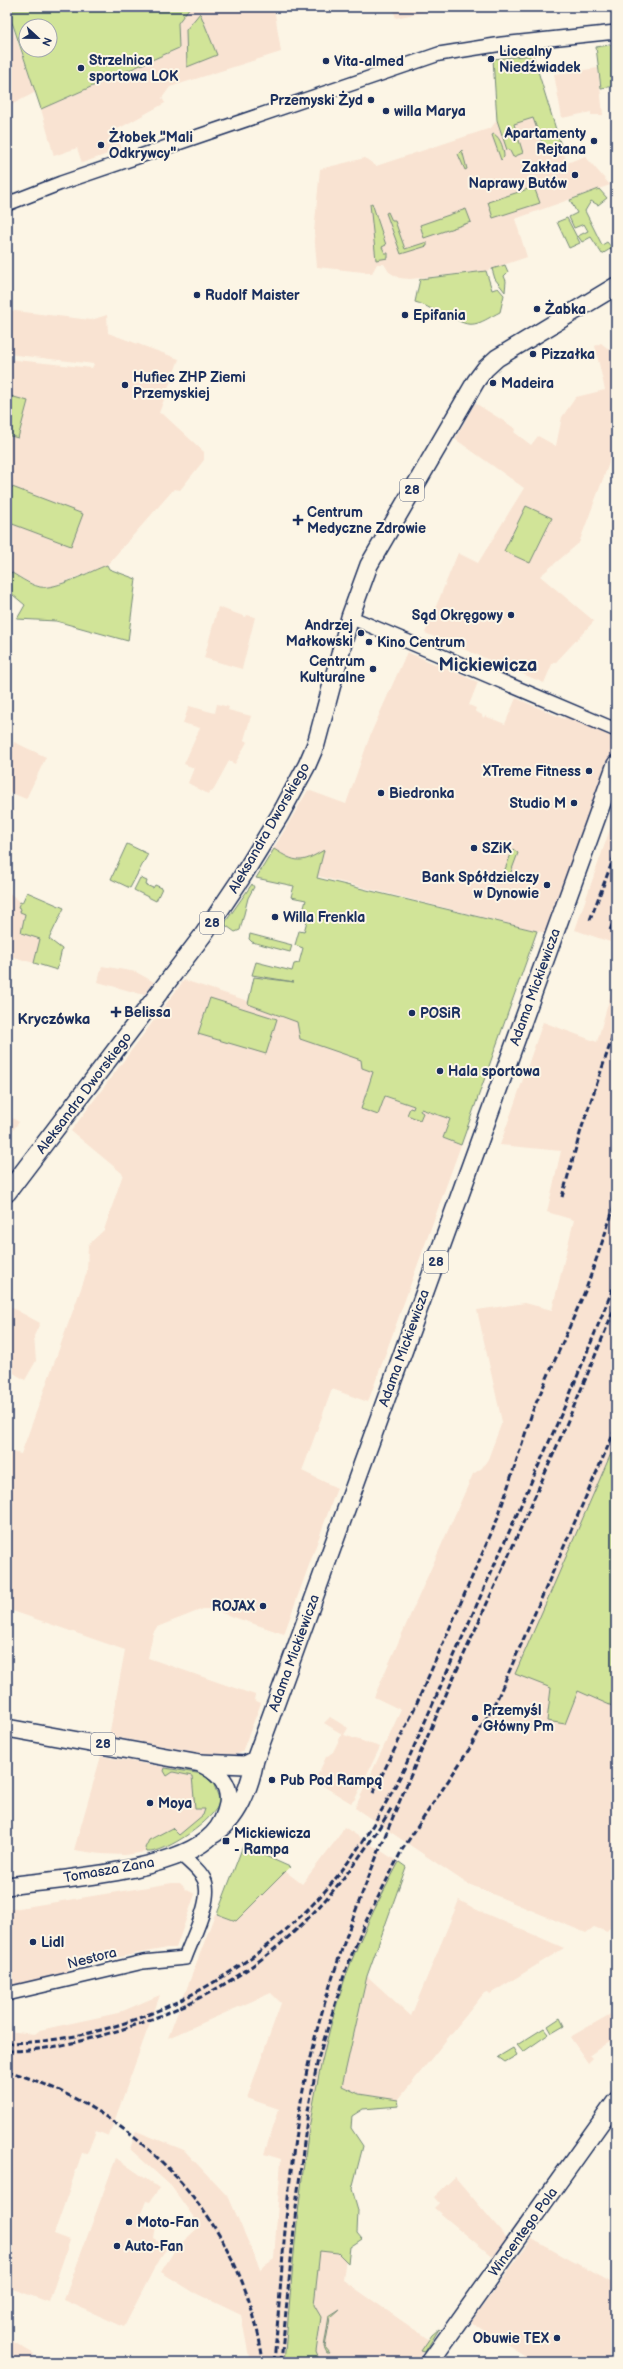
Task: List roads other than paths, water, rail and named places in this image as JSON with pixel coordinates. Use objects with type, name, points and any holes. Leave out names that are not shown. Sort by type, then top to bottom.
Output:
[{"type":"main road","name":"Aleksandra Dworskiego","points":[[7,1193],[203,935],[277,820],[307,765],[316,744],[350,617],[369,565],[485,369],[509,350],[616,286]]},
{"type":"main road","name":"Adama Mickiewicza","points":[[214,1834],[231,1820],[253,1772],[255,1760],[616,764]]},
{"type":"main road","name":"28","points":[[7,1728],[200,1763]]},
{"type":"main road","points":[[200,1763],[244,1765],[255,1760]]},
{"type":"main road","name":"Tomasza Zana","points":[[7,1886],[132,1868],[181,1854],[214,1834],[226,1814],[228,1801],[227,1790],[225,1782],[219,1775],[200,1763]]},
{"type":"main road","name":"Wincentego Pola","points":[[430,2362],[616,2101]]},
{"type":"street","points":[[7,204],[61,183],[439,54],[470,48],[616,32]]},
{"type":"street","points":[[350,617],[616,730]]},
{"type":"street","name":"Nestora","points":[[7,1994],[143,1962],[185,1958],[204,1905],[207,1891],[202,1876],[181,1854]]},
{"type":"railway","points":[[590,920],[616,852]]},
{"type":"railway","points":[[610,930],[616,916]]},
{"type":"railway","points":[[562,1197],[581,1130],[616,1027]]},
{"type":"railway","points":[[373,1793],[412,1714],[497,1520],[533,1410],[586,1289],[616,1202]]},
{"type":"railway","points":[[7,2043],[50,2040],[93,2032],[135,2020],[175,2003],[213,1982],[250,1958],[284,1932],[315,1902],[341,1871],[375,1821],[404,1769],[568,1399],[616,1281]]},
{"type":"railway","points":[[274,2362],[287,2205],[297,2126],[312,2049],[337,1964],[367,1880],[401,1798],[551,1460],[616,1304]]},
{"type":"railway","points":[[281,2362],[297,2198],[308,2111],[318,2059],[346,1969],[363,1927],[402,1850],[470,1748],[498,1697],[616,1428]]},
{"type":"railway","points":[[7,2051],[22,2051],[50,2047],[120,2030],[165,2014],[207,1994],[244,1972],[278,1946],[310,1917],[339,1884],[366,1847],[392,1807]]},
{"type":"railway","points":[[7,2071],[55,2089],[101,2113],[142,2144],[178,2179],[209,2219],[234,2263],[252,2311],[263,2362]]},
{"type":"place","name":"Licealny Niedźwiadek","points":[[491,59]]},
{"type":"place","name":"Vita-almed","points":[[326,61]]},
{"type":"place","name":"Strzelnica sportowa LOK","points":[[81,68]]},
{"type":"place","name":"Przemyski Żyd","points":[[371,100]]},
{"type":"place","name":"willa Marya","points":[[386,111]]},
{"type":"place","name":"Apartamenty Rejtana","points":[[594,141]]},
{"type":"place","name":"Żłobek \"Mali Odkrywcy\"","points":[[101,145]]},
{"type":"place","name":"Zakład Naprawy Butów","points":[[575,175]]},
{"type":"place","name":"Rudolf Maister","points":[[197,295]]},
{"type":"place","name":"Żabka","points":[[537,309]]},
{"type":"place","name":"Epifania","points":[[405,315]]},
{"type":"place","name":"Pizzałka","points":[[533,354]]},
{"type":"place","name":"Madeira","points":[[493,383]]},
{"type":"place","name":"Hufiec ZHP Ziemi Przemyskiej","points":[[125,385]]},
{"type":"place","name":"Centrum Medyczne Zdrowie","points":[[298,520]]},
{"type":"place","name":"Sąd Okręgowy","points":[[511,615]]},
{"type":"place","name":"Andrzej Małkowski","points":[[361,633]]},
{"type":"place","name":"Kino Centrum","points":[[369,642]]},
{"type":"place","name":"Centrum Kulturalne","points":[[373,669]]},
{"type":"place","name":"XTreme Fitness","points":[[589,771]]},
{"type":"place","name":"Biedronka","points":[[381,793]]},
{"type":"place","name":"Studio M","points":[[574,803]]},
{"type":"place","name":"SZiK","points":[[474,848]]},
{"type":"place","name":"Bank Spółdzielczy w Dynowie","points":[[547,885]]},
{"type":"place","name":"Willa Frenkla","points":[[275,917]]},
{"type":"place","name":"Belissa","points":[[116,1012]]},
{"type":"place","name":"POSiR","points":[[412,1013]]},
{"type":"place","name":"Hala sportowa","points":[[440,1071]]},
{"type":"place","name":"ROJAX","points":[[263,1606]]},
{"type":"place","name":"Przemyśl Główny Pm","points":[[475,1718]]},
{"type":"place","name":"Pub Pod Rampą","points":[[272,1780]]},
{"type":"place","name":"Moya","points":[[150,1803]]},
{"type":"place","name":"Mickiewicza - Rampa","points":[[226,1841]]},
{"type":"place","name":"Lidl","points":[[33,1942]]},
{"type":"place","name":"Moto-Fan","points":[[129,2222]]},
{"type":"place","name":"Auto-Fan","points":[[117,2246]]},
{"type":"place","name":"Obuwie TEX","points":[[557,2338]]},
{"type":"district","name":"Mickiewicza","points":[[488,665]]},
{"type":"district","name":"Kryczówka","points":[[54,1019]]}]
